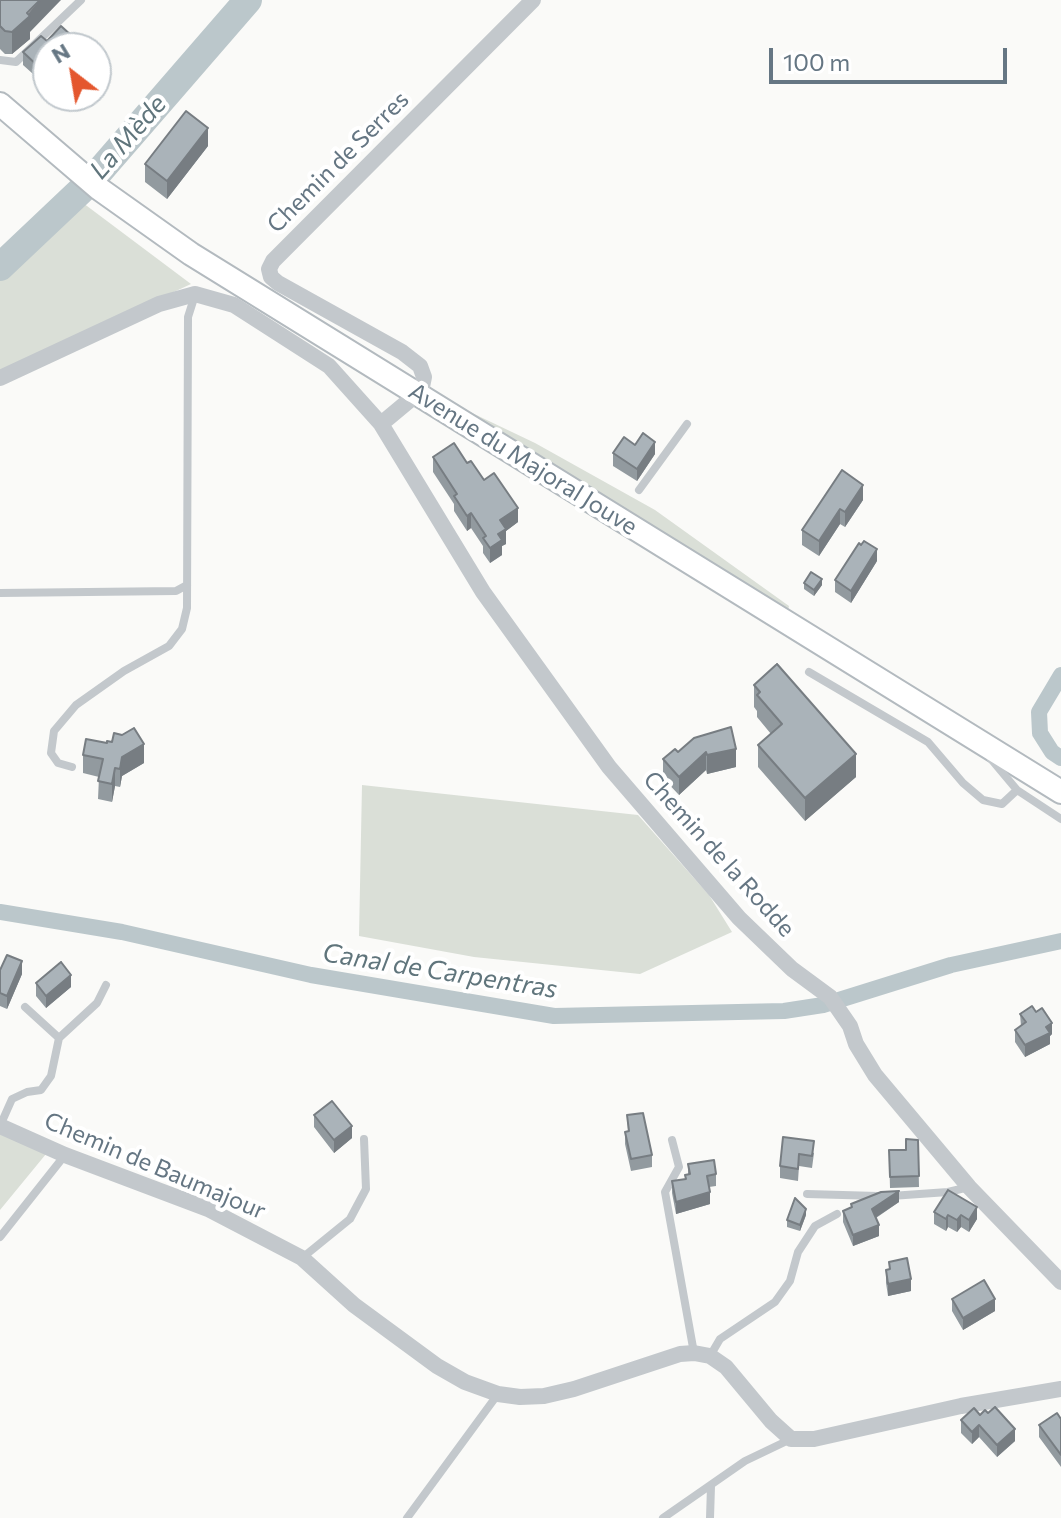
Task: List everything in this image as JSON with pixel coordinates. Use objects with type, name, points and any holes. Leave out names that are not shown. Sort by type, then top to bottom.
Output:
[{"type":"main road","name":"Avenue du Majoral Jouve","points":[[0,104],[98,188],[191,254],[1061,792]]},
{"type":"street","name":"Chemin de Serres","points":[[417,394],[424,377],[420,366],[412,359],[278,283],[271,277],[269,269],[273,261],[533,0]]},
{"type":"street","points":[[0,378],[159,304],[195,294],[234,305],[329,366],[381,424],[417,394]]},
{"type":"street","name":"Chemin de la Rodde","points":[[381,424],[483,592],[609,767],[739,918],[792,969],[835,1004],[875,1075],[969,1187],[1061,1282]]},
{"type":"street","name":"Chemin de Baumajour","points":[[0,1126],[65,1155],[208,1209],[302,1258],[354,1305],[437,1366],[465,1382],[498,1394],[544,1396],[680,1354],[702,1354]]},
{"type":"street","points":[[702,1354],[726,1367],[771,1421],[791,1439],[814,1439],[961,1406],[1061,1389]]},
{"type":"lane","points":[[0,60],[16,62],[81,0]]},
{"type":"lane","points":[[72,767],[58,763],[51,753],[54,731],[76,705],[124,671],[169,646],[182,629],[187,608],[188,317],[195,294]]},
{"type":"lane","points":[[639,490],[687,424]]},
{"type":"lane","points":[[0,593],[176,591],[187,585]]},
{"type":"lane","points":[[809,672],[928,742],[963,783],[983,800],[1002,804],[1017,790]]},
{"type":"lane","points":[[978,743],[1017,790],[1061,819]]},
{"type":"lane","points":[[0,1126],[12,1099],[41,1090],[51,1076],[59,1038],[97,1003],[106,985]]},
{"type":"lane","points":[[25,1007],[59,1038]]},
{"type":"lane","points":[[302,1258],[350,1219],[366,1189],[364,1139]]},
{"type":"lane","points":[[672,1140],[679,1167],[665,1192],[702,1354],[775,1302],[790,1281],[798,1252],[815,1226],[837,1214]]},
{"type":"lane","points":[[0,1237],[65,1155]]},
{"type":"lane","points":[[807,1194],[865,1197],[948,1192],[969,1187]]},
{"type":"lane","points":[[407,1518],[498,1394]]},
{"type":"lane","points":[[663,1518],[745,1461],[791,1439]]},
{"type":"lane","points":[[710,1518],[711,1486]]},
{"type":"shaded area","points":[[83,203],[191,284],[0,373],[0,279]]},
{"type":"shaded area","points":[[470,412],[535,443],[655,510],[789,606],[788,611]]},
{"type":"shaded area","points":[[362,785],[638,815],[709,895],[732,932],[640,974],[474,957],[359,936]]},
{"type":"shaded area","points":[[0,1134],[46,1154],[0,1210]]},
{"type":"building","points":[[0,0],[40,0],[27,13],[30,16],[12,32],[0,26]]},
{"type":"building","points":[[32,44],[32,61],[23,52]]},
{"type":"building","points":[[186,111],[208,128],[167,181],[145,164]]},
{"type":"building","points":[[643,433],[655,442],[637,469],[613,453],[624,437],[635,445]]},
{"type":"building","points":[[454,443],[467,463],[471,461],[484,480],[494,473],[518,508],[500,520],[506,529],[498,534],[502,540],[490,548],[483,538],[486,536],[471,513],[467,516],[433,457]]},
{"type":"building","points":[[842,470],[863,485],[845,512],[840,509],[819,541],[802,530]]},
{"type":"building","points":[[864,541],[877,549],[851,591],[835,580],[859,543],[861,545]]},
{"type":"building","points":[[811,572],[822,579],[814,590],[804,583]]},
{"type":"building","points":[[777,664],[856,754],[805,798],[758,745],[782,724],[757,695],[760,692],[754,685]]},
{"type":"building","points":[[731,727],[736,749],[707,755],[706,752],[679,777],[663,759],[675,749],[678,752],[694,738]]},
{"type":"building","points":[[134,728],[144,744],[122,757],[120,769],[115,768],[112,784],[98,781],[103,759],[83,755],[86,739],[112,742],[114,733],[122,735]]},
{"type":"building","points":[[7,955],[22,961],[7,996],[0,993],[0,970]]},
{"type":"building","points":[[61,962],[71,975],[46,996],[36,983]]},
{"type":"building","points":[[1032,1006],[1036,1012],[1042,1008],[1052,1023],[1046,1027],[1050,1033],[1025,1045],[1015,1030],[1026,1022],[1020,1014]]},
{"type":"building","points":[[332,1101],[352,1126],[334,1140],[314,1115]]},
{"type":"building","points":[[643,1113],[652,1155],[631,1159],[625,1132],[629,1131],[627,1115]]},
{"type":"building","points":[[783,1137],[814,1141],[812,1156],[799,1154],[798,1169],[780,1166]]},
{"type":"building","points":[[906,1139],[918,1140],[919,1176],[890,1177],[889,1150],[906,1150]]},
{"type":"building","points":[[714,1160],[716,1174],[707,1176],[710,1192],[676,1202],[672,1181],[686,1179],[685,1175],[690,1174],[688,1164]]},
{"type":"building","points":[[948,1190],[977,1207],[969,1220],[961,1215],[957,1220],[948,1215],[946,1219],[934,1212]]},
{"type":"building","points":[[899,1191],[872,1209],[879,1225],[853,1235],[843,1211],[852,1207],[851,1204],[881,1192]]},
{"type":"building","points":[[795,1198],[806,1209],[800,1225],[787,1220]]},
{"type":"building","points":[[907,1258],[911,1279],[888,1284],[886,1270],[890,1269],[889,1262]]},
{"type":"building","points":[[984,1280],[995,1299],[963,1318],[952,1299]]},
{"type":"building","points":[[995,1407],[1015,1429],[997,1445],[979,1425],[972,1432],[961,1420],[974,1408],[980,1415]]},
{"type":"building","points":[[1057,1413],[1061,1419],[1061,1455],[1039,1425]]},
{"type":"waterway","name":"La Mède","points":[[0,267],[92,180],[248,0]]},
{"type":"waterway","name":"Canal de Carpentras","points":[[1061,675],[1039,712],[1040,733],[1052,752],[1061,758]]},
{"type":"waterway","name":"Canal de Carpentras","points":[[0,912],[122,932],[311,975],[554,1016],[784,1011],[823,1005],[951,965],[1061,941]]}]
